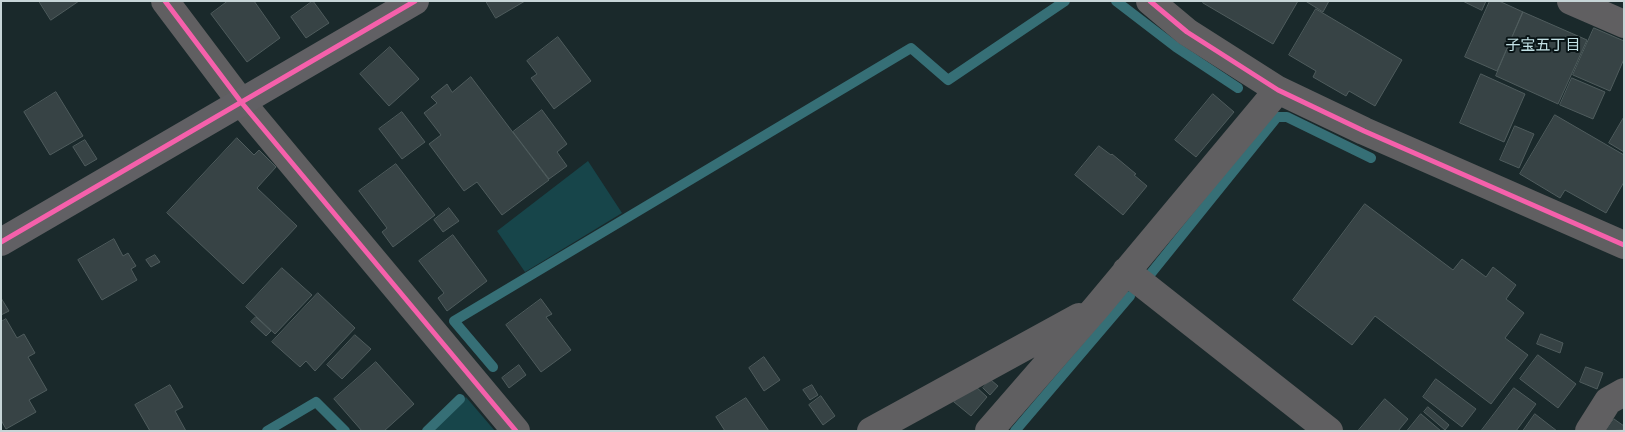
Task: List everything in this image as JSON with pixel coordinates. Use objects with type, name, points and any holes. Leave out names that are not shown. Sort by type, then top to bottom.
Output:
[{"type":"street","points":[[166,1],[241,102],[516,431]]},
{"type":"street","points":[[1,242],[415,1]]},
{"type":"street","points":[[1150,1],[1187,32],[1278,90],[1364,131],[1624,245]]},
{"type":"street","points":[[1571,1],[1624,24]]},
{"type":"street","points":[[989,431],[1096,308],[1278,90]]},
{"type":"street","points":[[1126,271],[1330,431]]},
{"type":"street","points":[[871,431],[1096,308]]},
{"type":"street","points":[[1589,431],[1608,401],[1624,392]]},
{"type":"shaded area","points":[[588,161],[622,213],[525,272],[497,231]]},
{"type":"shaded area","points":[[466,397],[495,431],[432,431]]},
{"type":"building","points":[[39,1],[79,1],[51,20]]},
{"type":"building","points":[[228,1],[254,1],[280,38],[247,62],[211,14]]},
{"type":"building","points":[[313,1],[329,23],[306,38],[291,17]]},
{"type":"building","points":[[486,1],[525,1],[496,18]]},
{"type":"building","points":[[1204,1],[1298,1],[1273,44],[1203,3]]},
{"type":"building","points":[[1308,1],[1329,1],[1323,12]]},
{"type":"building","points":[[1463,1],[1486,1],[1482,10]]},
{"type":"building","points":[[1490,1],[1499,1],[1523,12],[1497,71],[1465,57]]},
{"type":"building","points":[[1316,9],[1402,60],[1375,106],[1349,91],[1346,96],[1313,77],[1316,71],[1289,55]]},
{"type":"building","points":[[1523,12],[1587,40],[1558,104],[1496,76]]},
{"type":"building","points":[[1594,28],[1624,41],[1624,59],[1610,91],[1573,75]]},
{"type":"building","points":[[558,37],[591,81],[554,109],[531,78],[537,74],[527,61]]},
{"type":"building","points":[[390,47],[419,79],[389,106],[360,74]]},
{"type":"building","points":[[1481,74],[1525,94],[1504,142],[1460,123]]},
{"type":"building","points":[[471,77],[549,180],[502,215],[477,182],[464,191],[429,144],[441,135],[424,113],[437,103],[431,97],[447,84],[452,92]]},
{"type":"building","points":[[1572,78],[1605,92],[1593,119],[1560,105]]},
{"type":"building","points":[[56,92],[83,136],[50,155],[24,112]]},
{"type":"building","points":[[1213,94],[1234,112],[1196,157],[1175,140]]},
{"type":"building","points":[[542,110],[567,144],[557,152],[567,166],[549,179],[513,132]]},
{"type":"building","points":[[402,112],[425,142],[402,159],[379,129]]},
{"type":"building","points":[[1555,115],[1624,155],[1624,182],[1606,213],[1565,190],[1560,198],[1520,174]]},
{"type":"building","points":[[1624,117],[1624,152],[1609,143]]},
{"type":"building","points":[[1515,126],[1534,134],[1519,168],[1500,160]]},
{"type":"building","points":[[237,138],[254,155],[259,150],[276,167],[257,188],[297,226],[243,284],[167,213]]},
{"type":"building","points":[[85,140],[97,159],[85,166],[73,147]]},
{"type":"building","points":[[1099,146],[1136,174],[1134,175],[1147,186],[1123,215],[1075,175]]},
{"type":"building","points":[[396,164],[435,215],[393,247],[382,232],[387,228],[359,191]]},
{"type":"building","points":[[1365,204],[1453,270],[1462,259],[1486,277],[1493,267],[1516,285],[1506,299],[1524,313],[1505,338],[1528,355],[1491,404],[1375,316],[1352,345],[1293,300]]},
{"type":"building","points":[[449,208],[459,221],[443,232],[434,220]]},
{"type":"building","points":[[453,235],[487,281],[447,311],[438,298],[444,293],[419,261]]},
{"type":"building","points":[[114,239],[123,256],[128,253],[136,266],[131,269],[137,280],[102,300],[78,260]]},
{"type":"building","points":[[155,255],[160,262],[151,267],[146,260]]},
{"type":"building","points":[[282,268],[312,295],[275,334],[246,307]]},
{"type":"building","points":[[318,293],[355,328],[315,371],[306,361],[300,367],[272,342]]},
{"type":"building","points":[[1,298],[9,311],[1,315]]},
{"type":"building","points":[[541,299],[552,314],[546,317],[571,350],[541,372],[506,325]]},
{"type":"building","points":[[256,317],[271,331],[266,336],[251,322]]},
{"type":"building","points":[[6,319],[17,338],[24,334],[35,353],[28,357],[47,390],[29,400],[36,412],[6,429],[1,420],[1,322]]},
{"type":"building","points":[[1541,334],[1563,343],[1560,353],[1537,344]]},
{"type":"building","points":[[355,335],[371,349],[342,379],[327,365]]},
{"type":"building","points":[[1538,355],[1576,384],[1558,408],[1520,379]]},
{"type":"building","points":[[764,357],[780,380],[764,391],[749,368]]},
{"type":"building","points":[[376,362],[414,404],[384,431],[362,431],[334,399]]},
{"type":"building","points":[[519,365],[526,375],[509,388],[502,378]]},
{"type":"building","points":[[1586,367],[1603,373],[1597,389],[1580,382]]},
{"type":"building","points":[[1436,379],[1476,409],[1462,427],[1423,397]]},
{"type":"building","points":[[991,380],[998,386],[990,395],[983,388]]},
{"type":"building","points":[[170,385],[183,407],[175,411],[186,431],[150,431],[135,405]]},
{"type":"building","points":[[812,385],[818,395],[810,400],[803,390]]},
{"type":"building","points":[[974,385],[987,397],[971,416],[954,402]]},
{"type":"building","points":[[1514,388],[1536,404],[1516,431],[1483,431],[1482,430]]},
{"type":"building","points":[[821,396],[835,416],[823,425],[809,405]]},
{"type":"building","points":[[746,398],[769,431],[725,431],[716,417]]},
{"type":"building","points":[[1385,399],[1408,419],[1398,431],[1360,431],[1359,430]]},
{"type":"building","points":[[1428,407],[1449,425],[1445,430],[1424,412]]},
{"type":"building","points":[[1421,414],[1441,431],[1407,431]]},
{"type":"building","points":[[1535,414],[1557,431],[1523,431]]},
{"type":"building","points":[[1614,419],[1624,426],[1624,430],[1605,431]]},
{"type":"waterway","points":[[493,367],[454,321],[911,48],[948,80],[1065,1]]},
{"type":"waterway","points":[[1116,1],[1176,47],[1238,88]]},
{"type":"waterway","points":[[1148,277],[1277,117],[1287,117],[1371,158]]},
{"type":"waterway","points":[[1015,431],[1130,296]]},
{"type":"waterway","points":[[427,431],[460,399]]},
{"type":"waterway","points":[[267,431],[316,402],[345,431]]},
{"type":"cycle path","points":[[165,1],[241,102],[516,431]]},
{"type":"cycle path","points":[[1,242],[415,1]]},
{"type":"cycle path","points":[[1150,1],[1187,32],[1278,90],[1364,131],[1624,245]]},
{"type":"district","name":"子宝五丁目","points":[[1543,46]]}]
